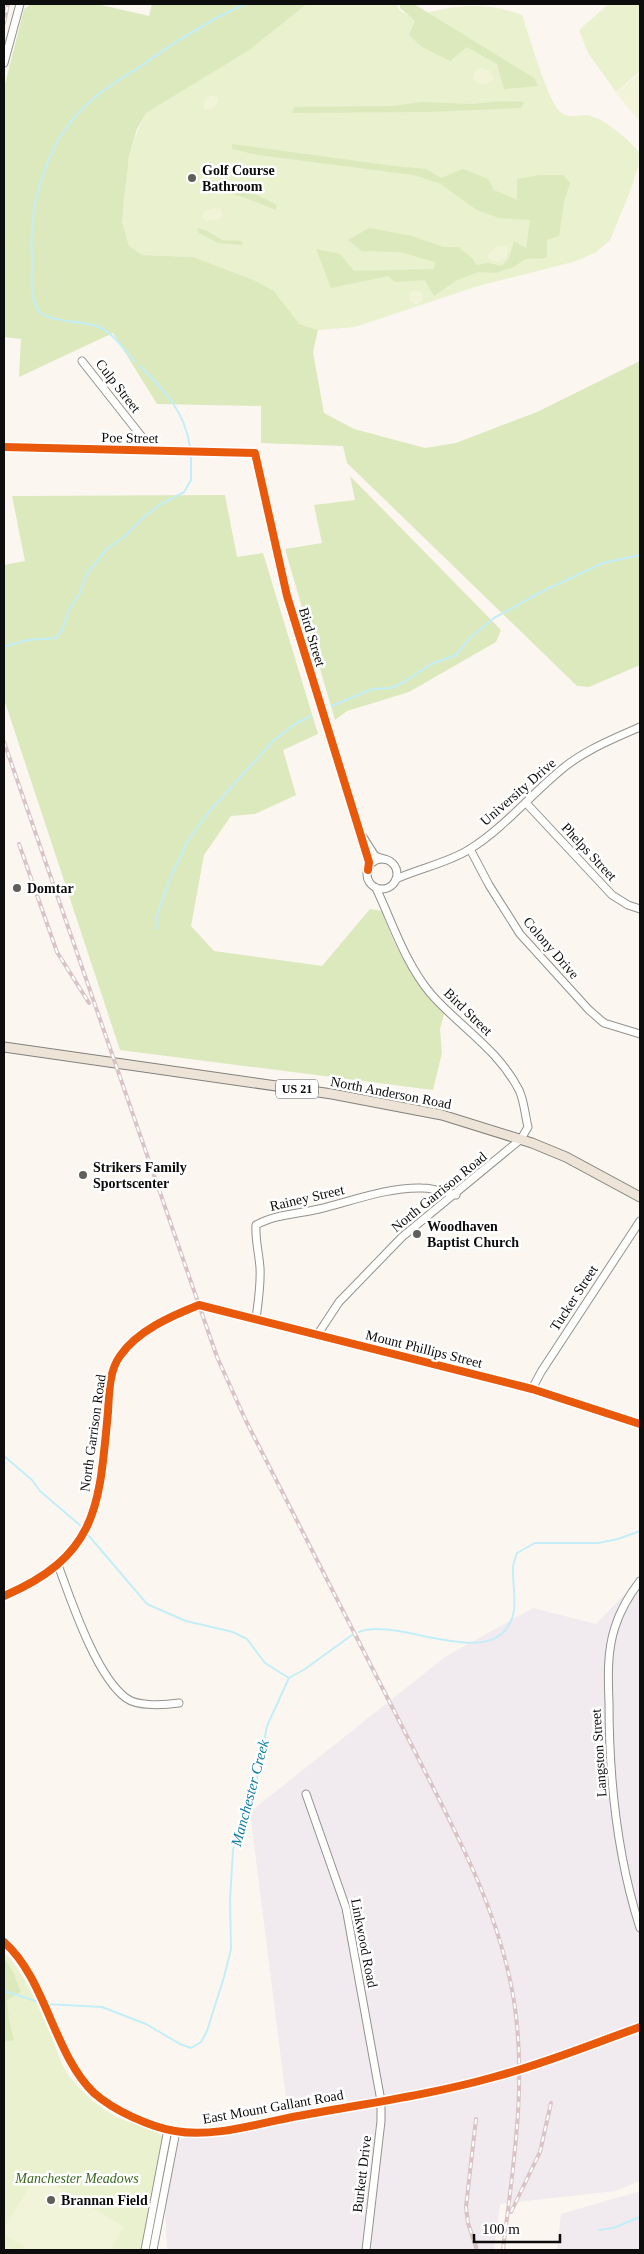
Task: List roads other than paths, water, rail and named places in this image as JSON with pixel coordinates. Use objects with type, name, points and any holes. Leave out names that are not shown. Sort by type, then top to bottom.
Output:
[{"type":"main road","name":"North Anderson Road","points":[[4,1047],[372,1100],[442,1116],[521,1140],[566,1157],[640,1197]]},
{"type":"street","points":[[4,62],[20,4]]},
{"type":"street","name":"Culp Street","points":[[82,361],[153,450]]},
{"type":"street","name":"Poe Street","points":[[4,447],[255,453]]},
{"type":"street","name":"Bird Street","points":[[255,453],[286,596],[356,826],[369,862],[368,879],[376,888],[407,956],[423,982],[436,999],[501,1062],[520,1091],[528,1127],[521,1140]]},
{"type":"street","name":"University Drive","points":[[396,879],[470,849],[526,804],[554,775],[572,762],[611,740],[640,728]]},
{"type":"street","name":"Phelps Street","points":[[526,804],[612,895],[628,905],[640,909]]},
{"type":"street","name":"Bird Street","points":[[356,826],[375,856],[384,859],[396,868]]},
{"type":"street","name":"Colony Drive","points":[[470,849],[492,891],[520,934],[589,1010],[604,1022],[640,1034]]},
{"type":"street","points":[[368,870],[376,860],[384,859]]},
{"type":"street","points":[[376,888],[386,889],[394,884],[396,868],[412,872]]},
{"type":"street","points":[[382,902],[386,889]]},
{"type":"street","name":"North Garrison Road","points":[[318,1334],[339,1302],[402,1237],[521,1140]]},
{"type":"street","name":"Rainey Street","points":[[256,1319],[260,1292],[260,1266],[255,1242],[256,1225],[270,1218],[303,1213],[399,1190],[422,1188],[456,1194]]},
{"type":"street","name":"Tucker Street","points":[[532,1389],[541,1372],[640,1221]]},
{"type":"street","name":"North Garrison Road","points":[[4,1596],[37,1580],[58,1565],[74,1547],[86,1528],[100,1492],[111,1379],[119,1357],[134,1341],[153,1328],[176,1314],[199,1305]]},
{"type":"street","name":"Mount Phillips Street","points":[[199,1305],[532,1389],[640,1424]]},
{"type":"street","points":[[58,1565],[75,1612],[108,1678],[127,1699],[159,1706],[178,1704]]},
{"type":"street","name":"Langston Street","points":[[640,1580],[615,1626],[610,1650],[608,1682],[609,1735],[617,1823],[625,1869],[640,1928]]},
{"type":"street","name":"Linkwood Road","points":[[306,1794],[346,1908],[381,2101]]},
{"type":"street","name":"East Mount Gallant Road","points":[[4,1942],[24,1966],[76,2070],[95,2094],[127,2114],[172,2130],[220,2130],[381,2101],[494,2077],[640,2027]]},
{"type":"street","name":"Burkett Drive","points":[[366,2250],[381,2121],[381,2101]]},
{"type":"street","points":[[145,2250],[172,2130]]},
{"type":"street","points":[[154,2250],[172,2130]]},
{"type":"waterway","points":[[134,361],[109,333],[99,327],[49,317],[38,310],[32,290],[32,233],[38,190],[45,169],[65,130],[94,98],[179,40],[218,17],[245,4]]},
{"type":"waterway","points":[[140,366],[172,402],[183,423],[190,447]]},
{"type":"waterway","points":[[4,647],[27,640],[55,638],[62,631],[69,609],[80,593],[87,573],[108,548],[125,536],[159,505],[184,492],[191,480],[191,456]]},
{"type":"waterway","points":[[332,706],[372,689],[391,688],[404,682],[431,664],[456,655],[470,638],[494,618],[543,591],[603,563],[640,555]]},
{"type":"waterway","points":[[156,929],[156,918],[171,876],[189,839],[208,813],[272,742],[295,724],[311,716]]},
{"type":"waterway","name":"Manchester Creek","points":[[4,1456],[32,1480],[40,1491],[82,1527]]},
{"type":"waterway","points":[[359,1632],[375,1629],[394,1630],[436,1639],[478,1643],[494,1638],[507,1628],[513,1615],[513,1567],[517,1553],[535,1543],[598,1543],[618,1539],[640,1531]]},
{"type":"waterway","name":"Manchester Creek","points":[[89,1536],[147,1604],[186,1621],[233,1632],[247,1639],[265,1663],[289,1678]]},
{"type":"waterway","points":[[289,1678],[305,1669],[352,1635]]},
{"type":"waterway","name":"Manchester Creek","points":[[46,2004],[102,2007],[146,2024],[180,2044],[191,2048],[201,2042],[207,2031],[231,1949],[230,1900],[233,1850],[246,1803],[257,1778],[267,1726],[289,1678]]},
{"type":"waterway","name":"Manchester Creek","points":[[4,1991],[42,2003]]},
{"type":"waterway","points":[[599,2230],[613,2228],[640,2217]]},
{"type":"railway","points":[[4,23],[8,4]]},
{"type":"railway","points":[[4,742],[217,1357],[246,1421],[457,1835],[472,1867],[497,1932],[507,1966],[514,2001],[519,2063],[517,2126],[503,2250]]},
{"type":"railway","points":[[19,844],[57,952],[89,1003]]},
{"type":"railway","points":[[511,2212],[540,2152],[551,2103]]},
{"type":"railway","points":[[476,2119],[466,2207],[468,2223],[477,2250]]},
{"type":"place","name":"Golf Course Bathroom","points":[[192,178]]},
{"type":"place","name":"Domtar","points":[[17,888]]},
{"type":"place","name":"Strikers Family Sportscenter","points":[[83,1175]]},
{"type":"place","name":"Woodhaven Baptist Church","points":[[417,1234]]},
{"type":"place","name":"Brannan Field","points":[[51,2200]]},
{"type":"park label","name":"Manchester Meadows","points":[[77,2178]]}]
